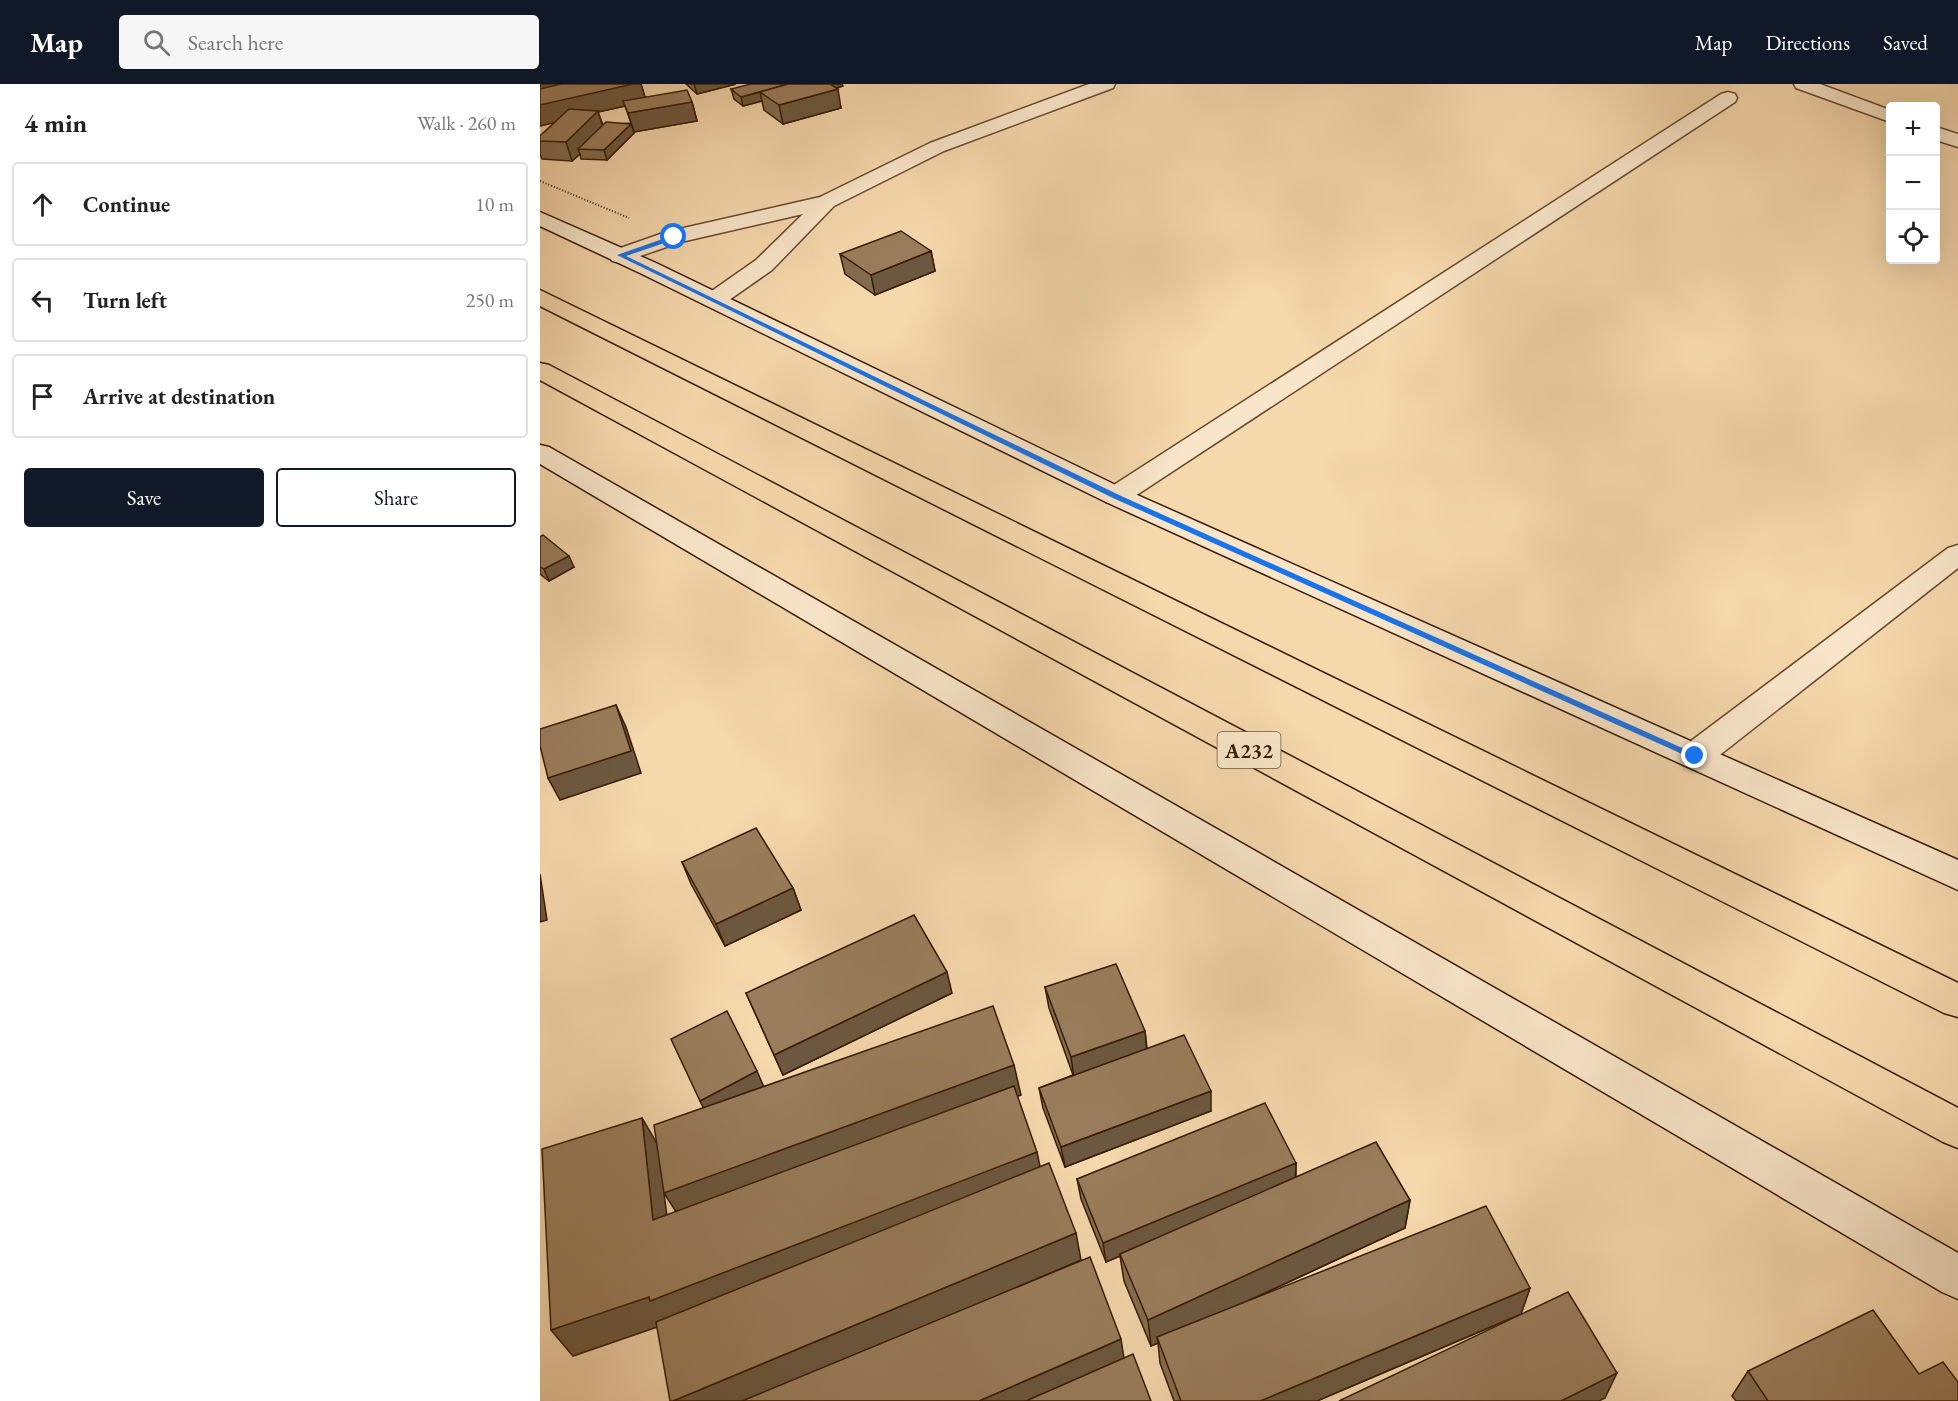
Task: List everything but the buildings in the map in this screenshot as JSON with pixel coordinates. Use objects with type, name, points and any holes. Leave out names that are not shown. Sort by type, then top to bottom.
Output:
[{"type":"highway","points":[[540,297],[1958,1001]]},
{"type":"highway","name":"A232","points":[[540,370],[1958,1129]]},
{"type":"main road","points":[[621,255],[674,237],[827,202],[937,147],[1106,84]]},
{"type":"main road","points":[[1803,84],[1886,115]]},
{"type":"main road","points":[[1116,496],[1728,98]]},
{"type":"main road","points":[[1940,135],[1958,141]]},
{"type":"main road","points":[[714,300],[764,266],[827,202]]},
{"type":"main road","points":[[540,218],[621,255],[1116,496],[1958,876]]},
{"type":"main road","points":[[540,453],[1958,1277]]},
{"type":"main road","points":[[1695,756],[1958,554]]},
{"type":"path","points":[[540,181],[674,237]]},
{"type":"route","points":[[674,237],[621,255],[1116,496],[1695,756]]}]
